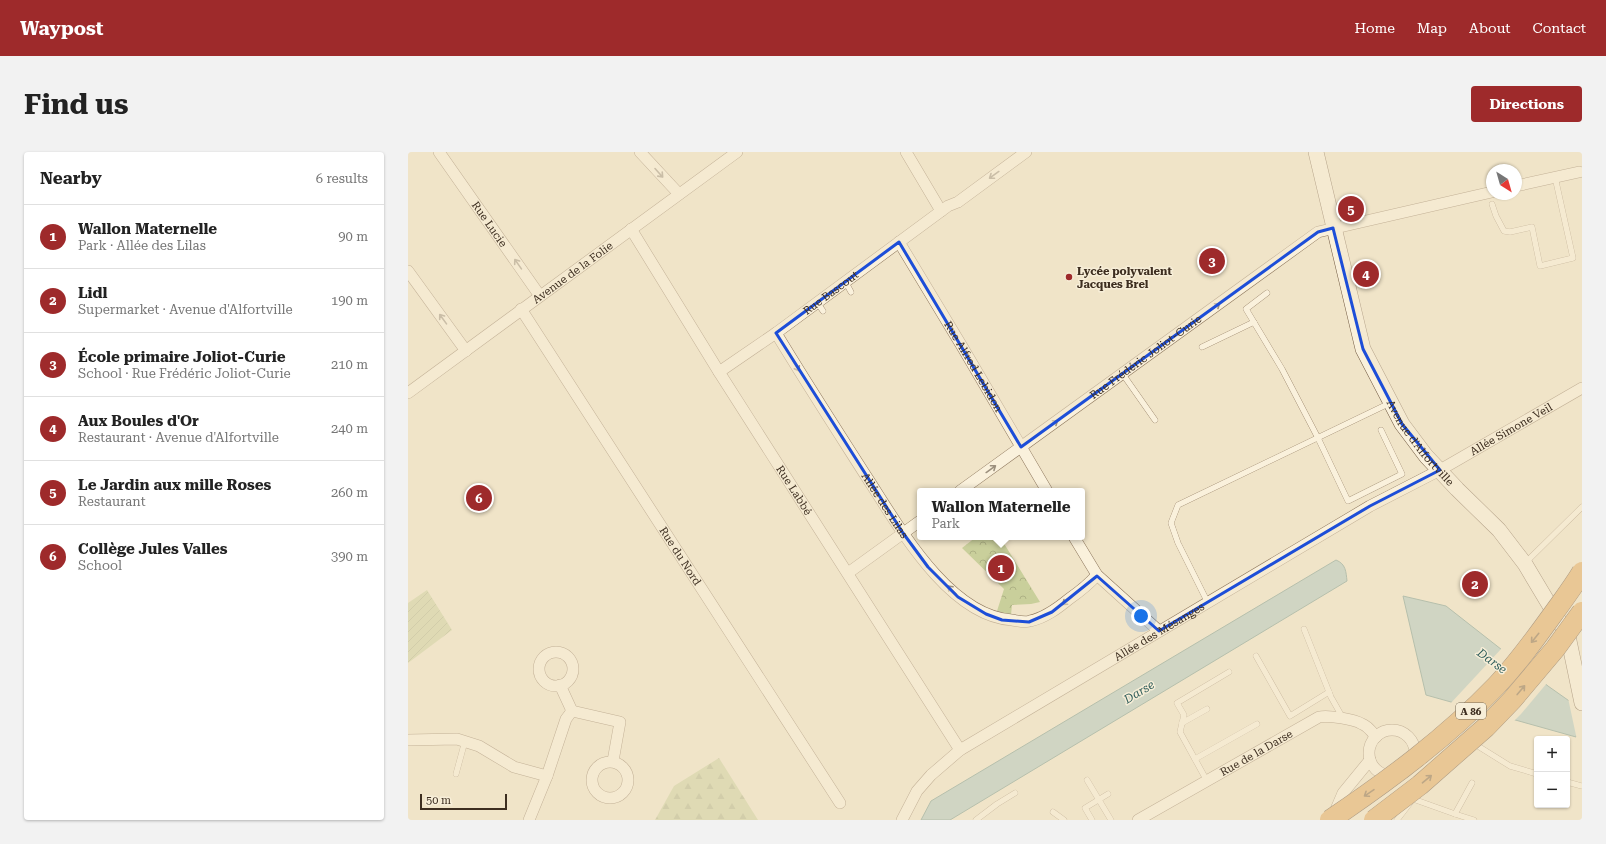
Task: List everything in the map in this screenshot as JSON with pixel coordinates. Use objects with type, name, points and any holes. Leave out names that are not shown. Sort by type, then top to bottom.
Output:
[{"type":"highway","name":"A 86","points":[[1331,820],[1376,789],[1426,750],[1497,685],[1538,635],[1582,572]]},
{"type":"highway","name":"A 86","points":[[1374,820],[1420,785],[1486,727],[1512,700],[1555,649],[1582,612]]},
{"type":"main road","name":"Avenue d'Alfortville","points":[[1316,152],[1363,349],[1402,424],[1426,456],[1499,530],[1525,564],[1568,636],[1582,702]]},
{"type":"street","name":"Rue Lucie","points":[[438,152],[540,296]]},
{"type":"street","points":[[640,152],[679,194]]},
{"type":"street","name":"Avenue de la Folie","points":[[408,393],[737,152]]},
{"type":"street","points":[[906,152],[941,211]]},
{"type":"street","name":"Rue Bascout","points":[[719,372],[776,333],[820,307],[845,281],[941,211],[951,204],[958,202],[1026,152]]},
{"type":"street","points":[[1522,185],[1579,172]]},
{"type":"street","name":"Rue Frédéric Joliot-Curie","points":[[964,488],[1318,232],[1486,193]]},
{"type":"street","name":"Rue Labbé","points":[[631,229],[719,372],[960,750]]},
{"type":"street","name":"Rue Alfred Lebidon","points":[[899,242],[1045,488]]},
{"type":"street","points":[[408,271],[466,351]]},
{"type":"street","name":"Rue du Nord","points":[[521,309],[840,803]]},
{"type":"street","name":"Allée des Lilas","points":[[776,333],[903,533],[928,566],[958,597],[986,614],[1002,620],[1029,622],[1052,612],[1080,591],[1097,575]]},
{"type":"street","name":"Allée Simone Veil","points":[[1440,470],[1582,388]]},
{"type":"street","name":"Allée des Mésanges","points":[[902,820],[917,792],[931,775],[960,750],[1370,506],[1440,470]]},
{"type":"street","points":[[848,573],[917,523]]},
{"type":"street","points":[[1076,540],[1097,575],[1159,632]]},
{"type":"street","points":[[560,685],[572,711]]},
{"type":"street","points":[[572,711],[620,722],[612,761]]},
{"type":"street","points":[[528,820],[547,776],[554,751],[566,719],[572,711]]},
{"type":"street","name":"Rue de la Darse","points":[[1138,820],[1317,718],[1326,716],[1361,723],[1376,737]]},
{"type":"street","points":[[1390,730],[1398,731],[1408,737],[1414,747],[1414,760],[1411,766],[1400,774],[1387,775],[1381,773],[1374,767],[1370,760],[1369,752],[1371,744],[1376,737],[1383,732],[1390,730]]},
{"type":"street","points":[[408,740],[457,739],[480,746],[514,767],[547,776]]},
{"type":"street","points":[[1331,820],[1343,793],[1370,760]]},
{"type":"lane","points":[[1492,204],[1496,216],[1504,231],[1510,232],[1532,227],[1540,266],[1573,258],[1555,178]]},
{"type":"lane","points":[[845,281],[851,292]]},
{"type":"lane","points":[[1267,293],[1246,309],[1282,369],[1348,500],[1402,474],[1381,430]]},
{"type":"lane","points":[[1202,347],[1254,322]]},
{"type":"lane","points":[[1122,373],[1155,420]]},
{"type":"lane","points":[[1208,603],[1178,543],[1171,523],[1178,505],[1390,403]]},
{"type":"lane","points":[[1525,564],[1582,507]]},
{"type":"lane","points":[[1304,629],[1329,692],[1340,713],[1340,719]]},
{"type":"lane","points":[[1256,656],[1290,716],[1329,692]]},
{"type":"lane","points":[[1207,781],[1180,732],[1184,715],[1177,703],[1229,672]]},
{"type":"lane","points":[[1182,723],[1207,709]]},
{"type":"lane","points":[[1195,759],[1257,724]]},
{"type":"lane","points":[[1460,741],[1468,740],[1510,766],[1534,773]]},
{"type":"lane","points":[[456,774],[464,742]]},
{"type":"lane","points":[[1414,747],[1445,743]]},
{"type":"lane","points":[[1087,780],[1111,820]]},
{"type":"lane","points":[[1455,814],[1472,783]]},
{"type":"lane","points":[[1570,783],[1582,786]]},
{"type":"lane","points":[[976,820],[997,804],[1015,793]]},
{"type":"lane","points":[[1092,820],[1085,808],[1108,794]]},
{"type":"lane","points":[[1396,820],[1413,799],[1474,820]]},
{"type":"lane","points":[[1053,812],[1064,820]]},
{"type":"highlighted area","points":[[1333,228],[1363,349],[1402,424],[1440,470],[1370,506],[1159,631],[1097,576],[1052,612],[1029,622],[1002,620],[986,614],[958,597],[928,567],[903,533],[776,333],[899,242],[1021,447],[1318,232]]},
{"type":"green space","points":[[972,540],[1002,540],[1040,602],[1012,605],[1011,615],[997,611],[1004,589],[962,548]]},
{"type":"green space","points":[[427,590],[452,630],[408,663],[408,603]]},
{"type":"green space","points":[[719,758],[758,820],[655,820],[674,786]]},
{"type":"water","name":"Darse","points":[[1336,560],[1344,566],[1347,581],[950,820],[921,820],[931,801]]},
{"type":"water","name":"Darse","points":[[1403,596],[1446,606],[1548,686],[1582,710],[1576,737],[1426,695]]},
{"type":"pier","points":[[1502,648],[1547,683],[1521,714],[1513,722],[1450,704]]},
{"type":"pier","points":[[1568,698],[1582,708],[1582,744],[1577,740]]},
{"type":"place","name":"Le Jardin aux mille Roses","points":[[1351,209]]},
{"type":"place","name":"École primaire Joliot-Curie","points":[[1212,261]]},
{"type":"place","name":"Aux Boules d'Or","points":[[1366,274]]},
{"type":"place","name":"Lycée polyvalent Jacques Brel","points":[[1069,277]]},
{"type":"place","name":"Collège Jules Valles","points":[[479,498]]},
{"type":"place","name":"Wallon Maternelle","points":[[1001,568]]},
{"type":"place","name":"Lidl","points":[[1475,584]]}]
